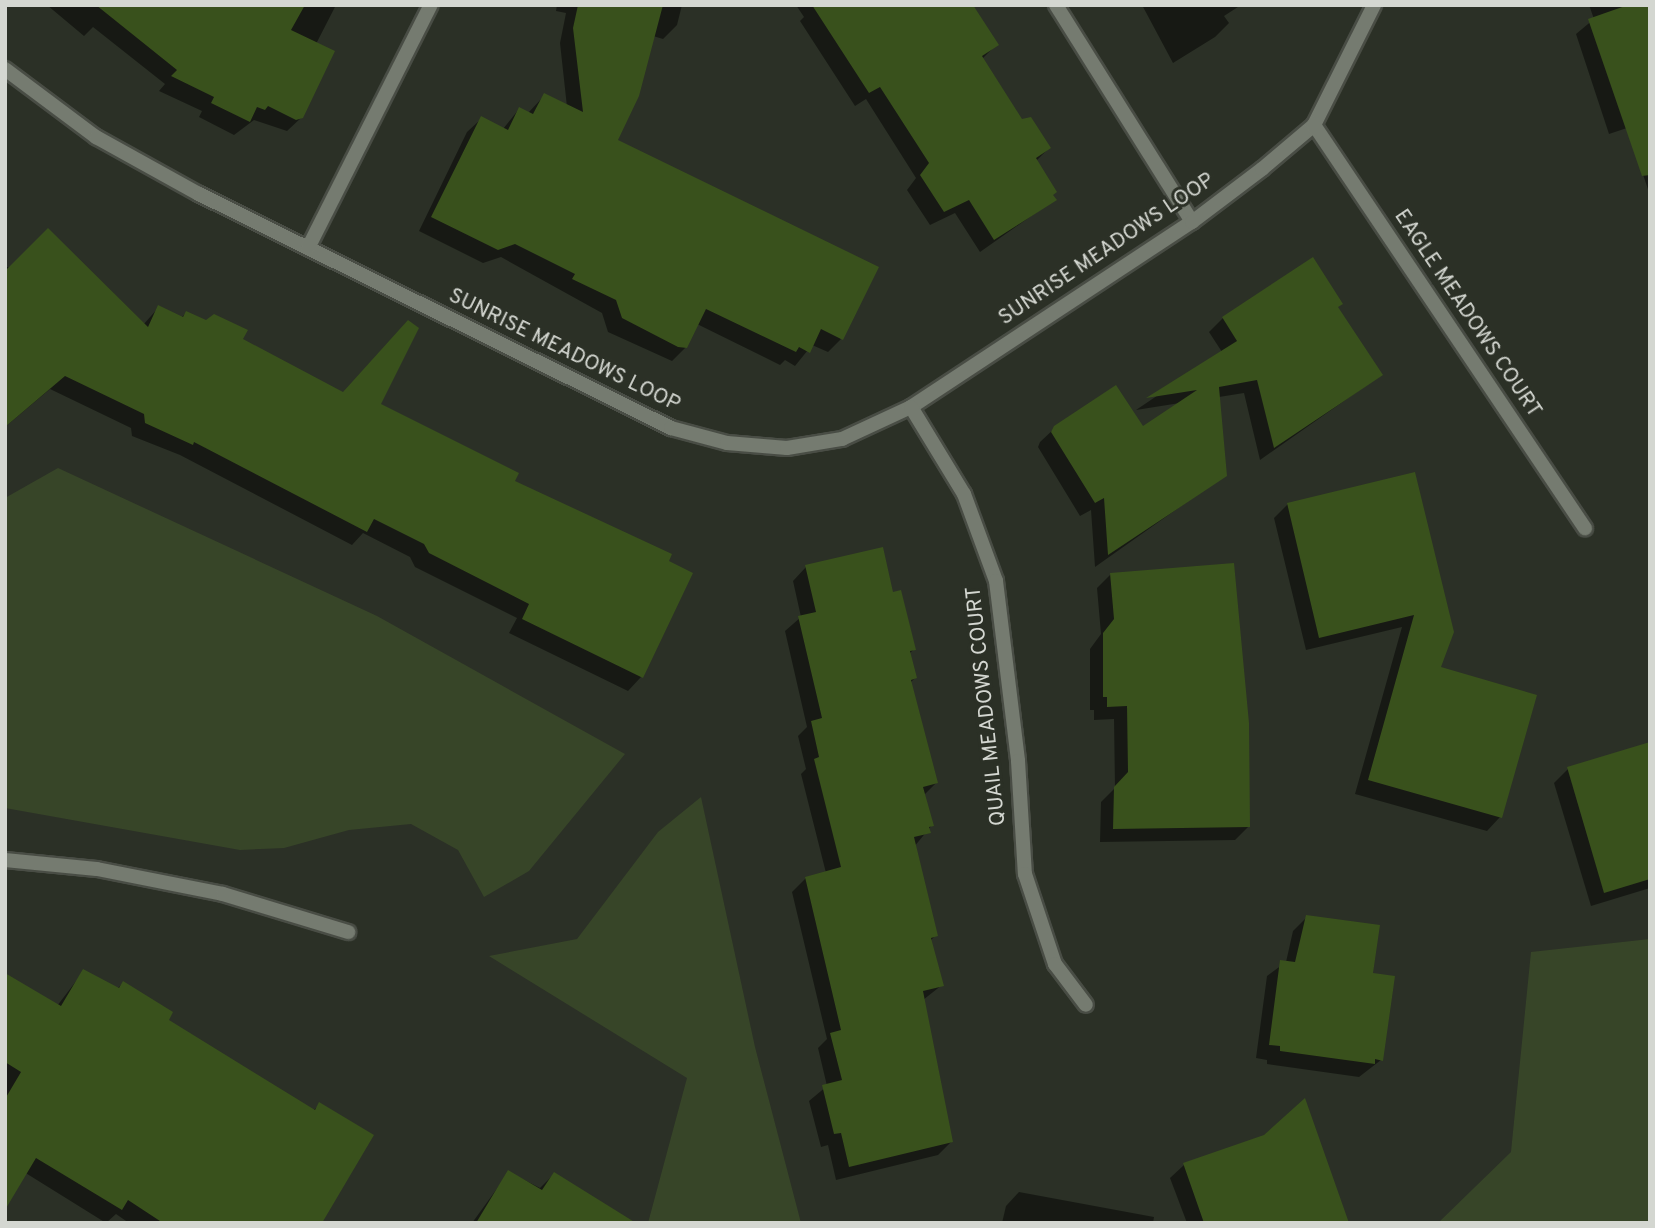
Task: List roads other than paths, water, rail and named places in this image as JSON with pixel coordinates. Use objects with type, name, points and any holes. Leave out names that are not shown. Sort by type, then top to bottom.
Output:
[{"type":"street","points":[[308,248],[431,5]]},
{"type":"street","points":[[1056,5],[1192,222]]},
{"type":"street","name":"SUNRISE MEADOWS LOOP","points":[[8,77],[96,137],[308,248],[671,428],[727,443],[787,448],[842,439],[911,407],[1192,222],[1314,125],[1355,50],[1374,5]]},
{"type":"street","name":"EAGLE MEADOWS COURT","points":[[1314,125],[1585,528]]},
{"type":"street","name":"QUAIL MEADOWS COURT","points":[[911,407],[964,494],[996,581],[1018,761],[1025,874],[1055,964],[1086,1005]]},
{"type":"street","points":[[5,860],[97,869],[223,894],[348,932]]}]
